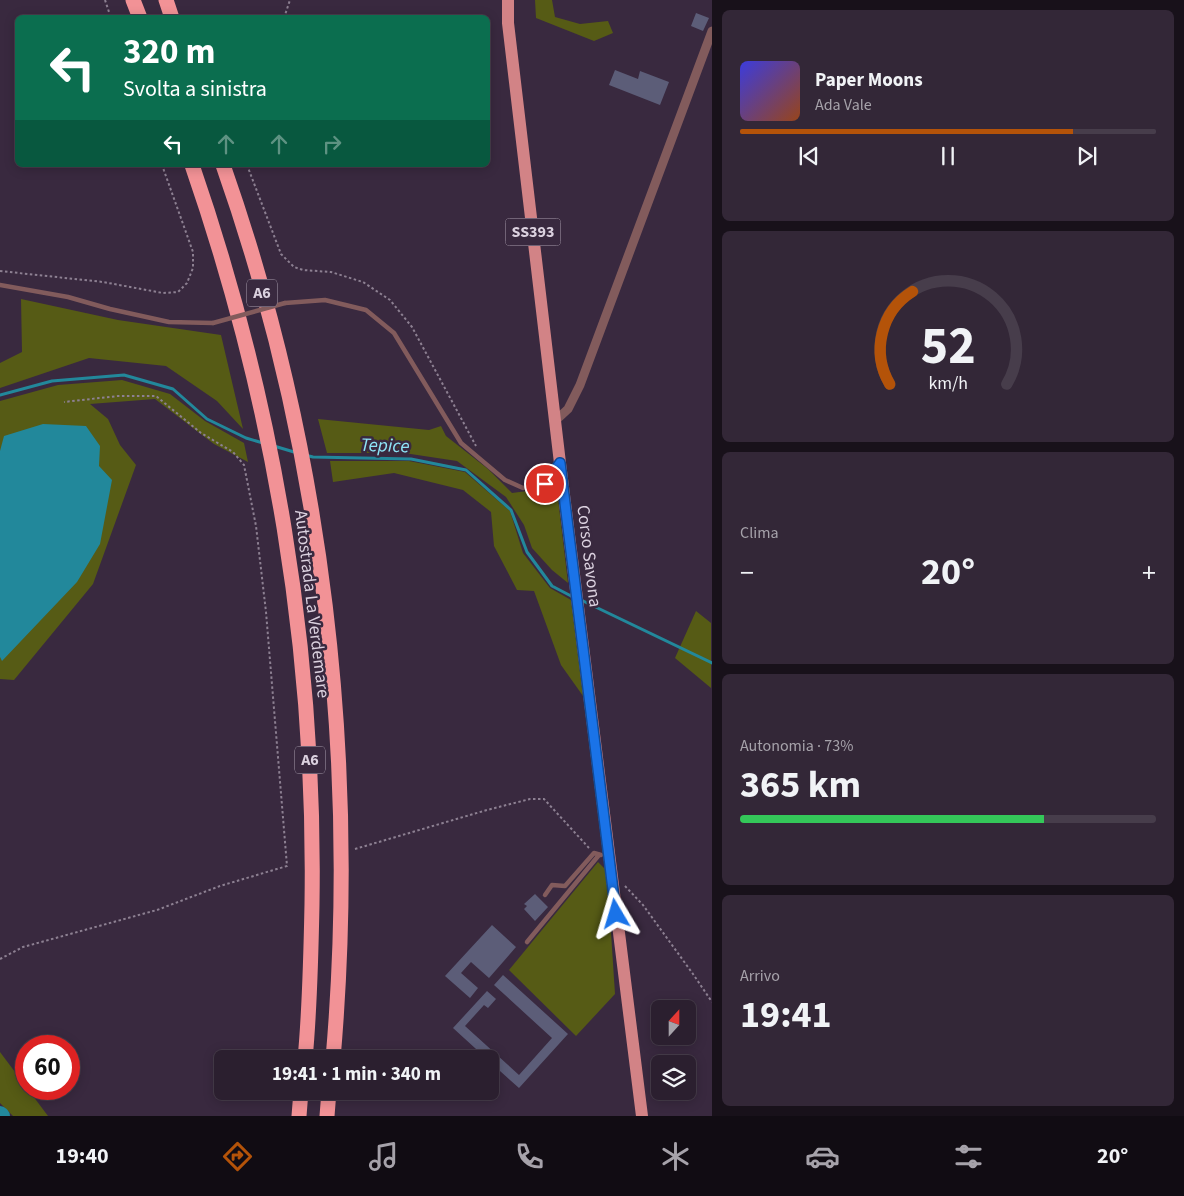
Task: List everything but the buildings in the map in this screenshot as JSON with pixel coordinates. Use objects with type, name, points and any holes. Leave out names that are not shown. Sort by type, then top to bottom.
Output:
[{"type":"highway","points":[[133,0],[139,15]]},
{"type":"highway","points":[[166,0],[171,15]]},
{"type":"highway","name":"Autostrada La Verdemare","points":[[193,167],[232,290],[251,361],[281,509],[293,581],[311,782],[311,953],[306,1050]]},
{"type":"highway","name":"Autostrada La Verdemare","points":[[224,167],[259,279],[295,423],[317,547],[326,617],[338,756],[341,903],[334,1050]]},
{"type":"highway","points":[[298,1116],[300,1100]]},
{"type":"highway","points":[[327,1116],[328,1100]]},
{"type":"main road","name":"Corso Savona","points":[[508,0],[508,23],[582,638],[604,856],[612,878],[642,1116]]},
{"type":"street","points":[[555,421],[568,409],[580,385],[712,31]]},
{"type":"lane","points":[[0,285],[68,297],[110,309],[169,322],[213,323],[285,303],[325,300],[366,310],[394,333],[461,444],[505,480],[523,488],[545,484],[560,463]]},
{"type":"lane","points":[[527,942],[604,856],[594,853],[565,886],[552,885],[545,895]]},
{"type":"path","points":[[105,0],[110,15]]},
{"type":"path","points":[[285,15],[290,0]]},
{"type":"path","points":[[0,270],[103,282],[163,294],[178,292],[187,282],[193,268],[192,252],[163,167]]},
{"type":"path","points":[[0,959],[23,946],[157,910],[220,886],[287,866],[266,612],[256,526],[244,466],[232,452],[202,433],[156,396],[118,396],[64,402]]},
{"type":"path","points":[[355,849],[487,810],[530,800],[544,799],[594,853]]},
{"type":"path","points":[[612,878],[628,888],[643,905],[712,1002]]},
{"type":"green space","points":[[535,0],[552,0],[555,17],[580,24],[608,21],[613,33],[594,41],[536,18]]},
{"type":"green space","points":[[21,299],[118,320],[221,335],[243,429],[217,401],[166,366],[89,358],[0,388],[0,363],[22,352]]},
{"type":"green space","points":[[122,380],[170,394],[205,421],[244,443],[248,462],[214,444],[155,399],[90,404],[108,419],[120,445],[136,465],[93,584],[14,680],[0,679],[0,401],[58,385]]},
{"type":"green space","points":[[318,419],[429,430],[441,426],[446,436],[488,469],[512,493],[550,488],[558,499],[568,583],[552,570],[532,548],[524,525],[506,497],[457,461],[404,453],[327,453]]},
{"type":"green space","points":[[330,461],[409,461],[465,472],[510,511],[523,553],[550,588],[571,600],[583,696],[561,665],[534,591],[517,590],[494,546],[491,512],[463,490],[394,473],[333,482]]},
{"type":"green space","points":[[696,611],[711,623],[711,688],[675,658]]},
{"type":"green space","points":[[598,862],[607,871],[615,994],[576,1036],[509,970]]},
{"type":"green space","points":[[0,1052],[15,1072],[15,1100],[36,1100],[48,1116],[13,1116],[0,1103]]},
{"type":"water","points":[[43,424],[86,426],[100,446],[99,466],[112,480],[100,544],[77,582],[2,661],[0,657],[0,451],[4,436]]},
{"type":"waterway","name":"Tepice","points":[[0,395],[52,381],[124,375],[173,389],[207,419],[246,438],[263,443]]},
{"type":"waterway","name":"Tepice","points":[[274,446],[294,452]]},
{"type":"waterway","name":"Tepice","points":[[305,455],[313,457],[411,459],[466,470],[511,510],[527,552],[552,586],[573,597]]},
{"type":"waterway","name":"Tepice","points":[[581,600],[712,663]]},
{"type":"route","points":[[545,484],[560,463],[616,914]]}]
